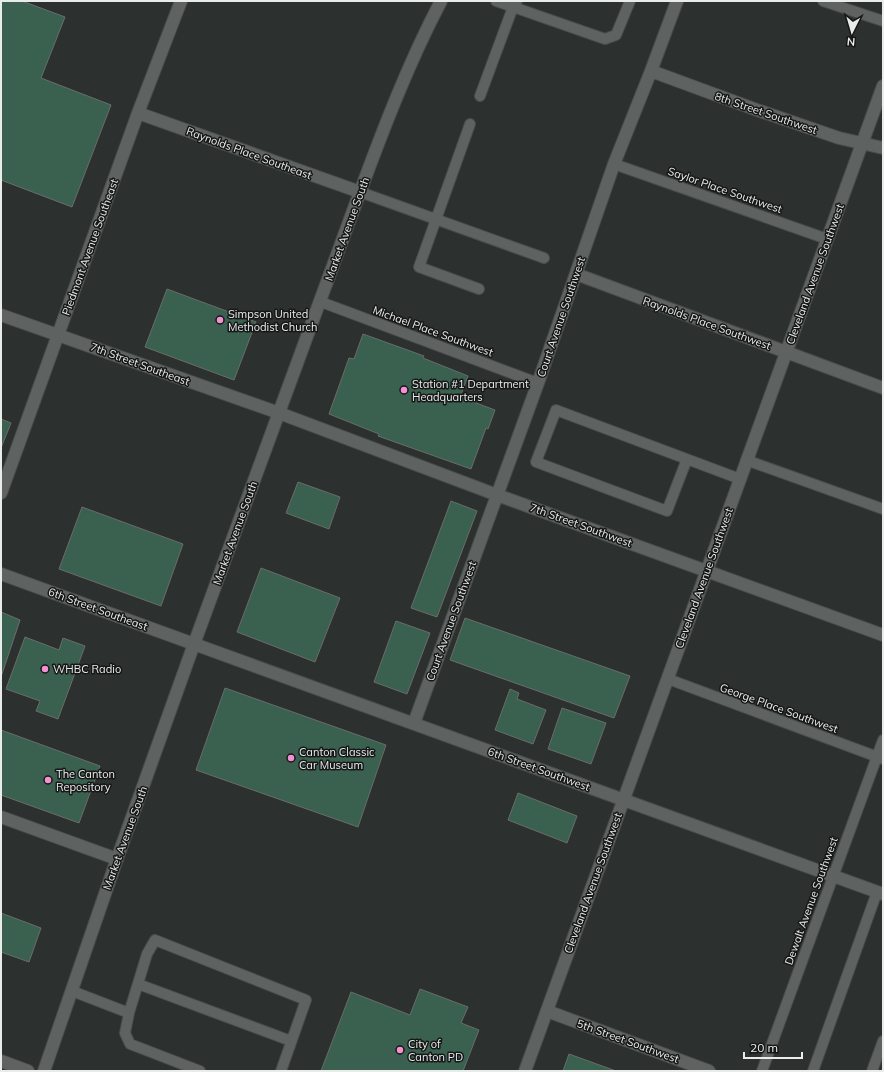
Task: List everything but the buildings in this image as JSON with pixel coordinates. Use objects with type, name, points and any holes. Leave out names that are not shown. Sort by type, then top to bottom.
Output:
[{"type":"street","name":"Piedmont Avenue Southeast","points":[[1,493],[138,113],[181,1]]},
{"type":"street","name":"Market Avenue South","points":[[44,1071],[117,859],[194,644],[360,192],[385,126],[413,59],[442,1]]},
{"type":"street","name":"Court Avenue Southwest","points":[[414,723],[538,383],[614,164],[677,1]]},
{"type":"street","name":"8th Street Southwest","points":[[651,71],[839,138],[883,148]]},
{"type":"street","name":"Cleveland Avenue Southwest","points":[[525,1071],[883,86]]},
{"type":"street","name":"Raynolds Place Southeast","points":[[138,113],[360,192]]},
{"type":"street","name":"Raynolds Place Southwest","points":[[576,274],[883,388]]},
{"type":"street","name":"7th Street Southeast","points":[[1,315],[279,413]]},
{"type":"street","name":"7th Street Southwest","points":[[279,413],[497,495],[883,635]]},
{"type":"street","name":"6th Street Southeast","points":[[1,574],[194,644]]},
{"type":"street","name":"6th Street Southwest","points":[[194,644],[880,893]]},
{"type":"street","points":[[1,817],[117,859]]},
{"type":"street","name":"5th Street Southwest","points":[[547,1011],[709,1071]]},
{"type":"street","points":[[1,1061],[28,1071]]},
{"type":"lane","points":[[496,1],[515,4],[605,39],[616,35],[630,1]]},
{"type":"lane","points":[[823,1],[883,21]]},
{"type":"lane","points":[[480,96],[515,4]]},
{"type":"lane","points":[[470,124],[419,267],[479,289]]},
{"type":"lane","name":"Saylor Place Southwest","points":[[614,164],[827,239]]},
{"type":"lane","points":[[360,192],[544,258]]},
{"type":"lane","name":"Michael Place Southwest","points":[[320,302],[538,383]]},
{"type":"lane","points":[[687,459],[667,511],[536,462],[556,410],[687,459],[740,479]]},
{"type":"lane","points":[[746,460],[883,509]]},
{"type":"lane","name":"George Place Southwest","points":[[668,679],[880,757]]},
{"type":"lane","name":"Dewalt Avenue Southwest","points":[[762,1071],[833,876],[880,757],[883,740]]},
{"type":"lane","points":[[813,1071],[880,893]]},
{"type":"lane","points":[[200,1071],[130,1044],[125,1033],[129,1013],[147,954],[155,940],[306,1000],[281,1071]]},
{"type":"lane","points":[[138,984],[291,1041]]},
{"type":"lane","points":[[72,991],[129,1013]]},
{"type":"lane","points":[[872,1071],[883,1041]]},
{"type":"place","name":"Simpson United Methodist Church","points":[[220,320]]},
{"type":"place","name":"Station #1 Department Headquarters","points":[[404,390]]},
{"type":"place","name":"WHBC Radio","points":[[45,669]]},
{"type":"place","name":"Canton Classic Car Museum","points":[[291,758]]},
{"type":"place","name":"The Canton Repository","points":[[48,780]]},
{"type":"place","name":"City of Canton PD","points":[[400,1050]]}]
